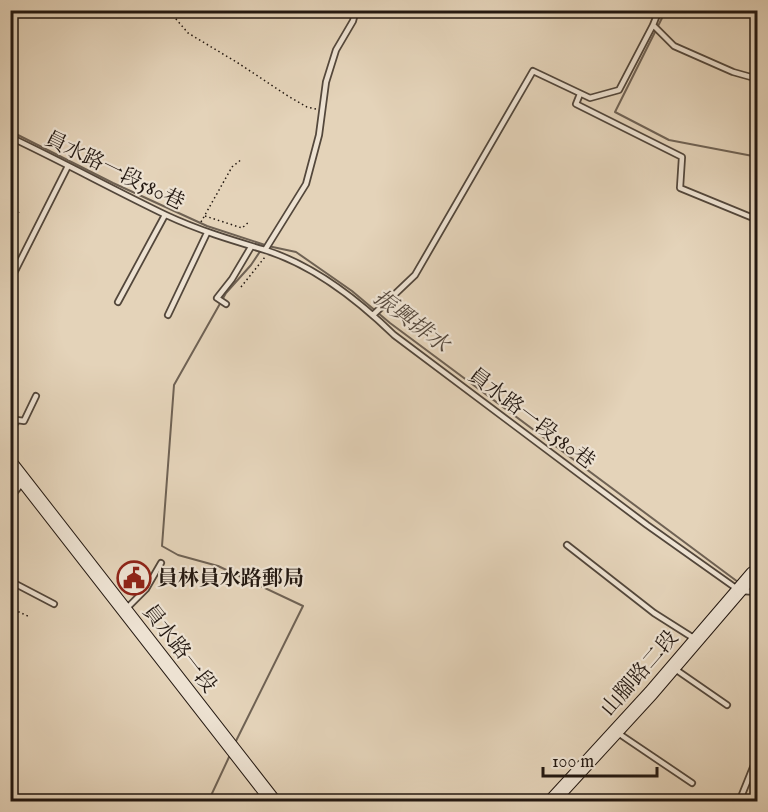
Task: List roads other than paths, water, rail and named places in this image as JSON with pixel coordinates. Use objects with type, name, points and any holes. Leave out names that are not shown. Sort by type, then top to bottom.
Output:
[{"type":"street","name":"員水路一段","points":[[10,463],[273,801]]},
{"type":"street","name":"山腳路二段","points":[[551,801],[616,732],[753,574],[758,572]]},
{"type":"lane","points":[[267,251],[306,184],[319,135],[326,82],[336,50],[353,21],[356,10]]},
{"type":"lane","points":[[373,315],[415,275],[533,71],[590,98],[619,90],[659,10]]},
{"type":"lane","points":[[653,25],[674,46],[732,72],[758,79]]},
{"type":"lane","points":[[580,94],[576,104],[682,157],[680,188],[758,220]]},
{"type":"lane","name":"員水路一段580巷","points":[[10,137],[198,229],[267,251],[313,272],[373,315],[394,335],[646,525],[740,591]]},
{"type":"lane","points":[[10,281],[68,166]]},
{"type":"lane","points":[[118,302],[165,214]]},
{"type":"lane","points":[[168,315],[207,233]]},
{"type":"lane","points":[[226,304],[217,298],[232,279],[251,247]]},
{"type":"lane","points":[[10,432],[17,420],[24,421],[36,396]]},
{"type":"lane","points":[[10,498],[24,480]]},
{"type":"lane","points":[[567,545],[654,613],[696,640]]},
{"type":"lane","points":[[124,611],[146,589],[161,563]]},
{"type":"lane","points":[[10,581],[54,604]]},
{"type":"lane","points":[[740,591],[758,592]]},
{"type":"lane","points":[[673,667],[727,705]]},
{"type":"lane","points":[[616,732],[692,783]]},
{"type":"lane","points":[[739,801],[758,755]]},
{"type":"lane","points":[[301,801],[306,798],[312,801]]},
{"type":"waterway","points":[[666,10],[615,112],[669,140],[758,157]]},
{"type":"waterway","name":"振興排水","points":[[10,131],[113,183],[207,226],[268,246],[296,252],[352,291],[390,323],[738,582]]},
{"type":"waterway","points":[[234,745],[303,606],[218,566],[178,555],[162,546],[174,385],[226,293],[261,250]]},
{"type":"waterway","name":"振興排水","points":[[749,593],[758,601]]},
{"type":"waterway","points":[[208,802],[230,755]]},
{"type":"place","name":"員林員水路郵局","points":[[134,578]]}]
